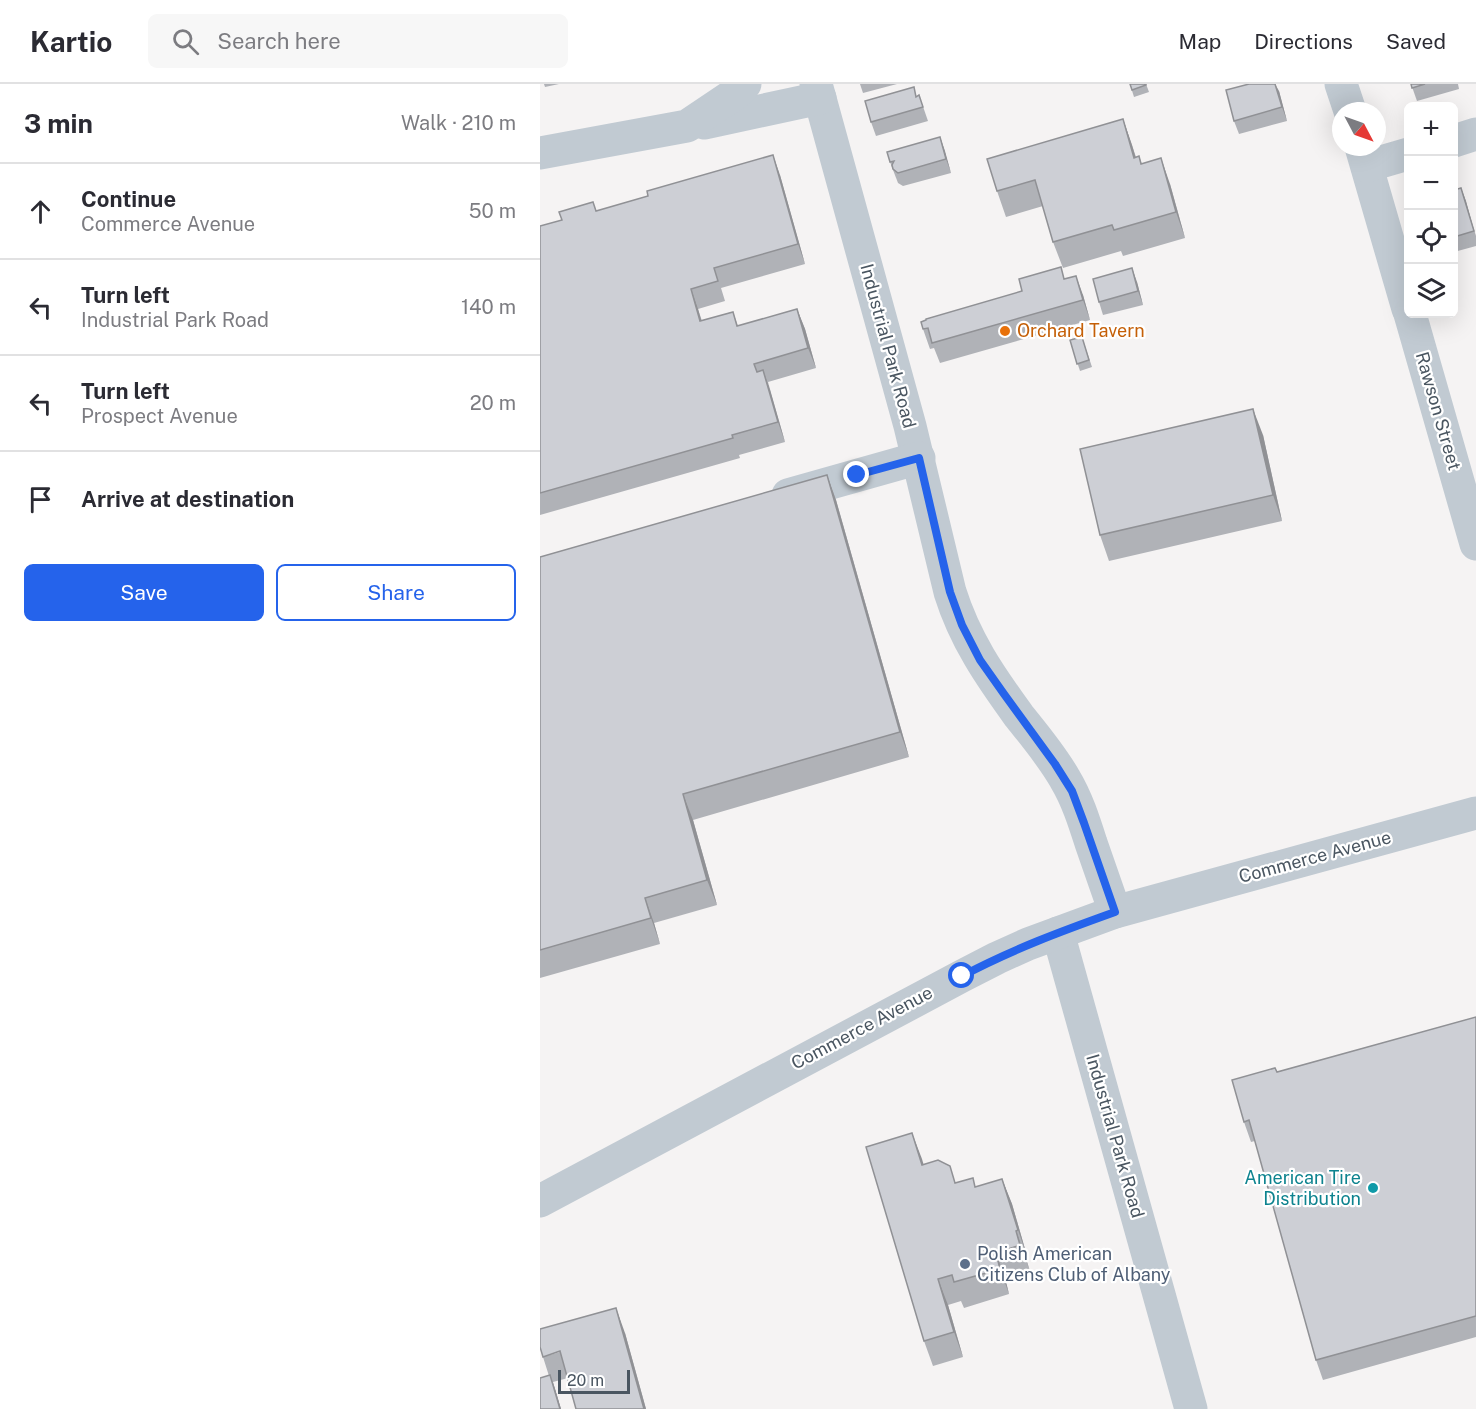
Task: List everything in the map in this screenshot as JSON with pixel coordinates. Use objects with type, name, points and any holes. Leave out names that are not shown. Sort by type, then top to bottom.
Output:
[{"type":"street","points":[[687,126],[736,93],[745,84]]},
{"type":"street","points":[[1341,84],[1347,102]]},
{"type":"street","points":[[540,153],[687,126],[818,91]]},
{"type":"street","name":"Industrial Park Road","points":[[818,91],[919,458],[950,592],[962,625],[980,660],[1072,791],[1115,912]]},
{"type":"street","points":[[1458,140],[1476,134]]},
{"type":"street","points":[[1386,155],[1404,154]]},
{"type":"street","points":[[1364,156],[1404,295]]},
{"type":"street","name":"Rawson Street","points":[[1411,318],[1476,544]]},
{"type":"street","points":[[766,501],[919,458]]},
{"type":"street","name":"Commerce Avenue","points":[[540,1201],[988,962],[1028,944],[1115,912],[1476,813]]},
{"type":"street","name":"Industrial Park Road","points":[[1058,933],[1191,1409]]},
{"type":"building","points":[[1130,84],[1146,84],[1146,85],[1132,90]]},
{"type":"building","points":[[1249,84],[1275,84],[1282,107],[1234,121],[1226,90]]},
{"type":"building","points":[[1411,84],[1425,84],[1412,88]]},
{"type":"building","points":[[914,87],[916,97],[919,95],[923,107],[871,122],[865,101]]},
{"type":"building","points":[[1123,119],[1134,158],[1139,156],[1141,164],[1161,158],[1176,212],[1114,230],[1112,225],[1053,242],[1035,180],[997,191],[987,159]]},
{"type":"building","points":[[940,137],[946,159],[898,173],[893,169],[894,161],[890,162],[887,152]]},
{"type":"building","points":[[773,155],[798,244],[714,268],[718,281],[691,289],[700,321],[733,312],[737,326],[797,309],[808,348],[754,364],[757,372],[763,370],[778,422],[732,435],[733,438],[540,493],[540,226],[562,220],[559,212],[593,202],[596,211],[648,196],[647,191]]},
{"type":"building","points":[[1461,188],[1474,231],[1458,236],[1458,210],[1458,189]]},
{"type":"building","points":[[1061,267],[1064,279],[1076,276],[1083,300],[932,343],[928,328],[923,329],[921,322],[926,319],[1022,291],[1019,279]]},
{"type":"building","points":[[1132,268],[1138,291],[1099,302],[1093,279]]},
{"type":"building","points":[[1082,337],[1089,360],[1077,364],[1070,340]]},
{"type":"building","points":[[1253,409],[1273,495],[1100,535],[1080,449]]},
{"type":"building","points":[[827,475],[900,732],[683,794],[707,880],[645,898],[651,918],[540,950],[540,557]]},
{"type":"building","name":"American Tire Distribution","points":[[1476,1017],[1476,1316],[1316,1360],[1249,1120],[1244,1122],[1232,1080],[1275,1068],[1277,1072]]},
{"type":"building","name":"Polish American Citizens Club of Albany","points":[[912,1133],[922,1165],[938,1160],[950,1166],[955,1183],[973,1178],[975,1187],[1002,1179],[1018,1230],[1016,1231],[1020,1245],[996,1253],[1000,1269],[954,1282],[952,1275],[938,1279],[954,1332],[924,1341],[866,1147]]},
{"type":"building","points":[[616,1308],[644,1409],[576,1409],[560,1351],[543,1357],[540,1347],[540,1329]]},
{"type":"building","points":[[550,1375],[560,1409],[540,1409],[540,1378]]},
{"type":"place","name":"Orchard Tavern","points":[[1005,331]]},
{"type":"place","name":"American Tire Distribution","points":[[1373,1188]]},
{"type":"place","name":"Polish American Citizens Club of Albany","points":[[965,1264]]},
{"type":"route","points":[[857,475],[919,458],[950,592],[962,625],[980,660],[1072,791],[1115,912],[1028,944],[997,957],[962,976]]}]
